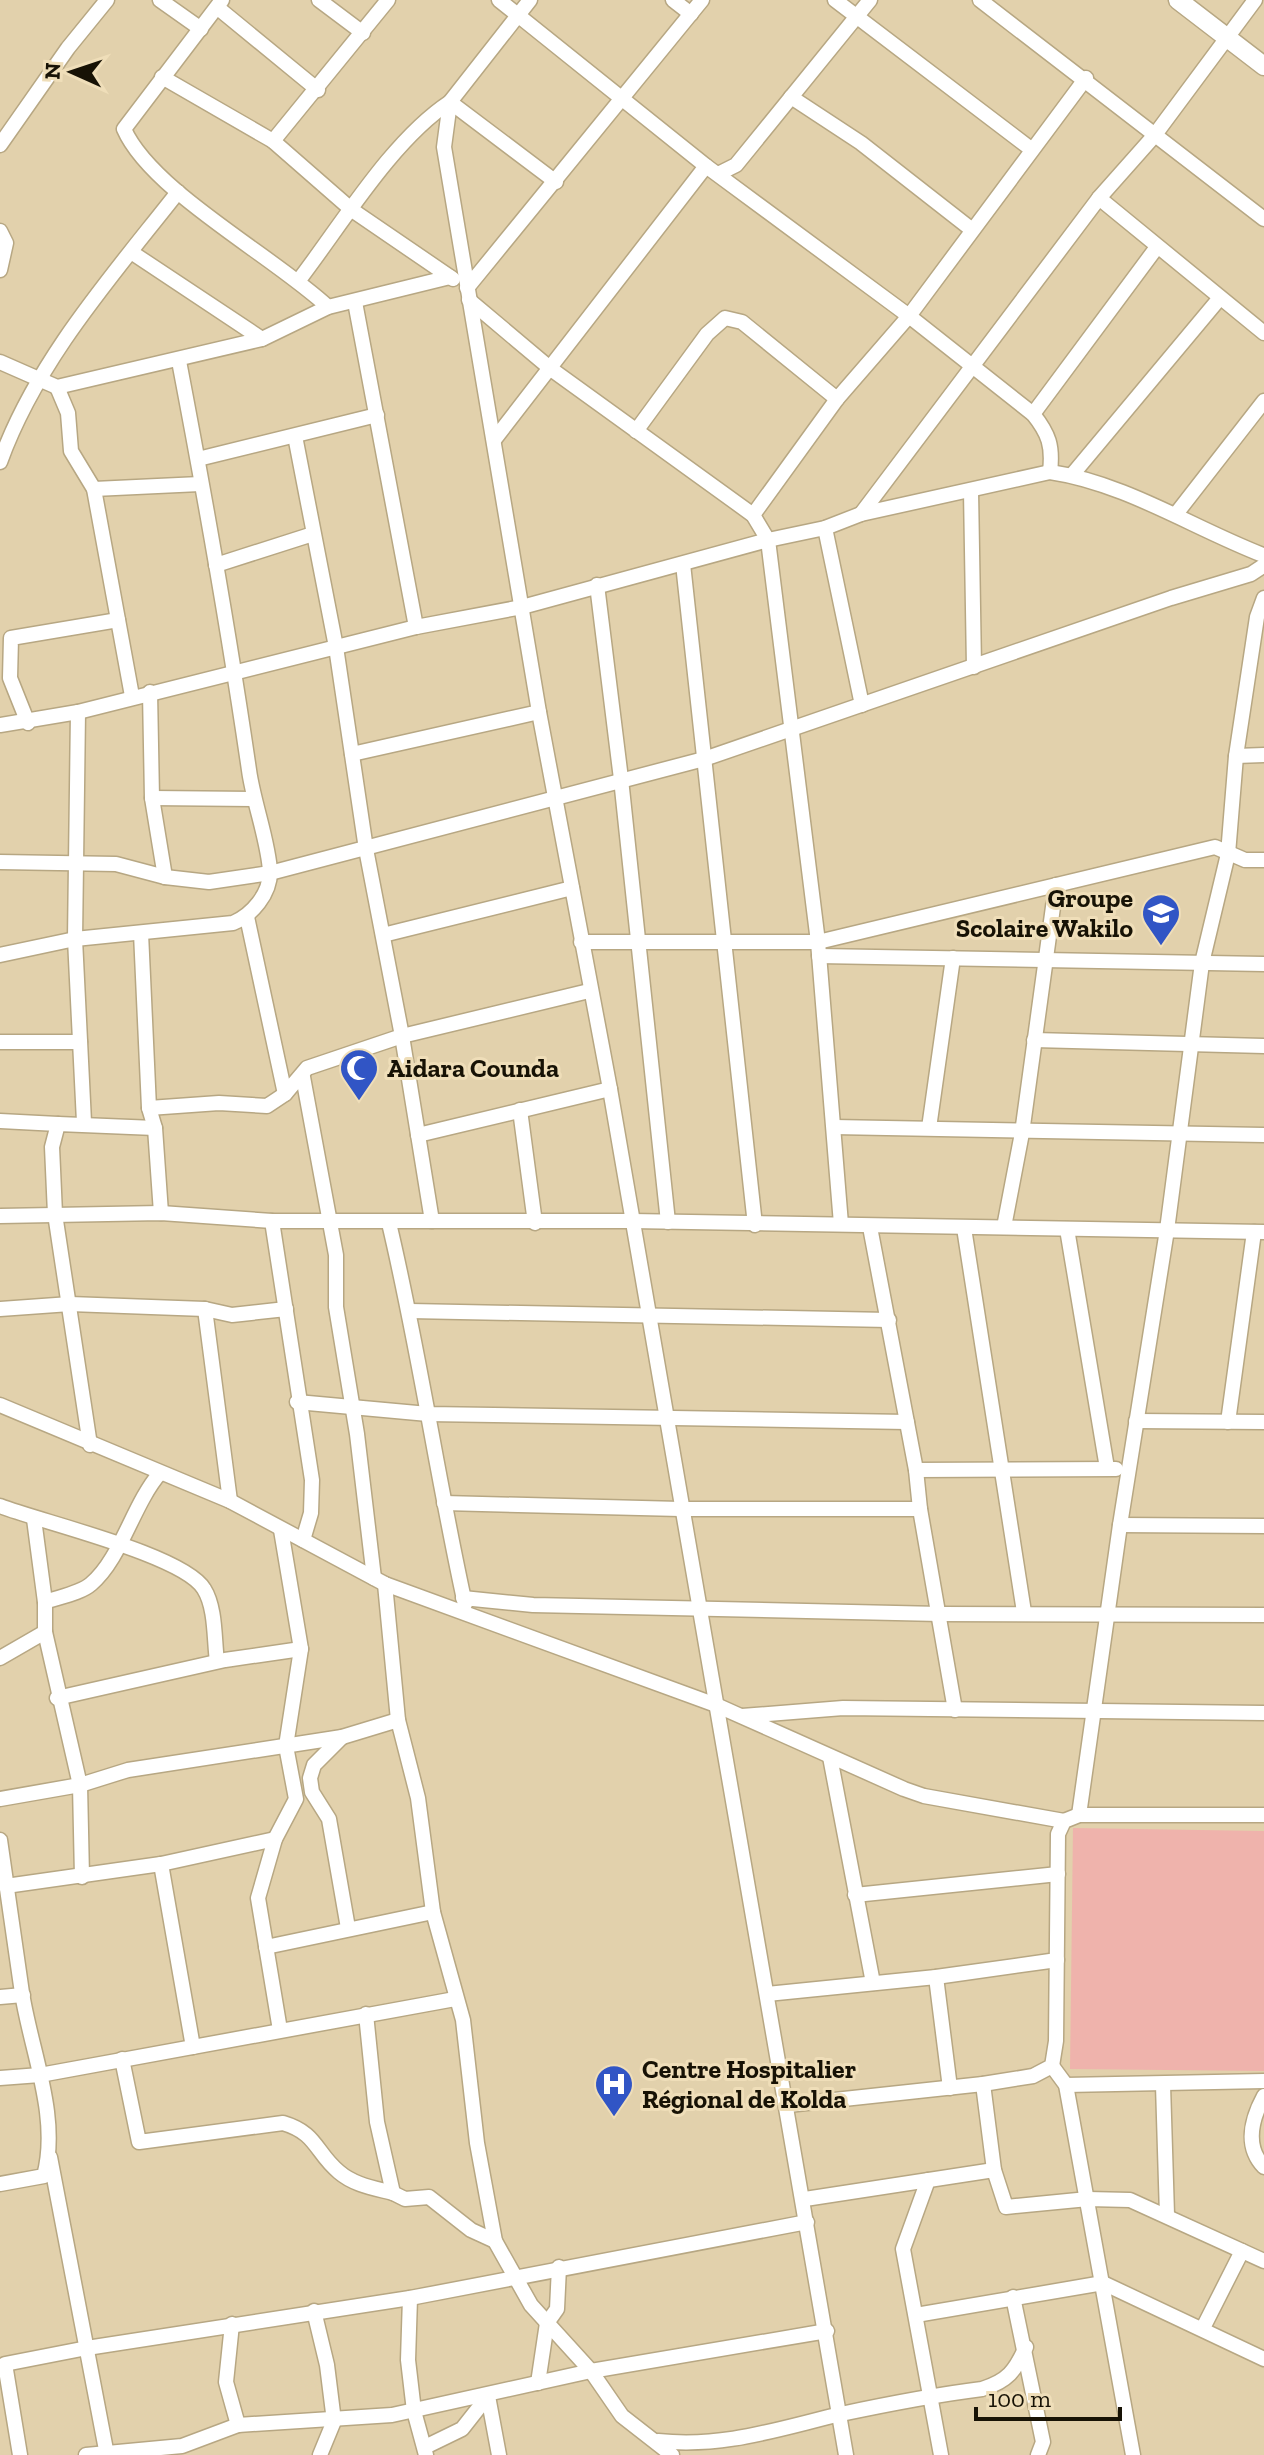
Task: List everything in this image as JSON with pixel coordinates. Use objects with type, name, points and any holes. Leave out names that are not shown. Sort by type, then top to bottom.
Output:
[{"type":"main road","points":[[1178,0],[1264,66]]},
{"type":"street","points":[[0,145],[31,105],[68,48],[107,0]]},
{"type":"street","points":[[160,0],[201,29]]},
{"type":"street","points":[[319,0],[363,33]]},
{"type":"street","points":[[273,141],[318,90],[388,0]]},
{"type":"street","points":[[499,0],[706,166],[720,173],[745,196],[909,316],[971,369],[1033,414],[1049,434],[1052,451],[1050,472]]},
{"type":"street","points":[[299,280],[406,140],[426,117],[450,102],[530,0]]},
{"type":"street","points":[[673,0],[691,14]]},
{"type":"street","points":[[468,294],[702,0]]},
{"type":"street","points":[[835,0],[1031,149]]},
{"type":"street","points":[[720,173],[736,165],[870,0]]},
{"type":"street","points":[[980,0],[1086,78],[1154,136],[1264,219]]},
{"type":"street","points":[[861,514],[1099,198],[1154,136],[1255,0]]},
{"type":"street","points":[[318,90],[220,4],[124,129],[132,146],[147,164],[178,192],[299,280],[328,307]]},
{"type":"street","points":[[162,77],[273,141],[352,210],[450,277],[551,369],[753,515],[768,540],[818,949],[841,1224]]},
{"type":"street","points":[[753,515],[837,399],[909,316],[1086,78]]},
{"type":"street","points":[[791,97],[861,143],[971,229]]},
{"type":"street","points":[[450,102],[556,182]]},
{"type":"street","points":[[450,102],[444,147],[468,294],[539,712],[589,991],[610,1089],[697,1608],[805,2199],[846,2455]]},
{"type":"street","points":[[736,165],[745,196]]},
{"type":"street","points":[[494,440],[706,166]]},
{"type":"street","points":[[0,462],[14,423],[39,377],[178,192]]},
{"type":"street","points":[[1099,198],[1264,333]]},
{"type":"street","points":[[0,231],[6,243],[0,270]]},
{"type":"street","points":[[1033,414],[1157,247]]},
{"type":"street","points":[[131,252],[262,339]]},
{"type":"street","points":[[57,387],[179,361],[262,339],[328,307],[450,277]]},
{"type":"street","points":[[1072,475],[1219,299]]},
{"type":"street","points":[[355,302],[416,627]]},
{"type":"street","points":[[636,431],[707,334],[725,318],[742,322],[837,399]]},
{"type":"street","points":[[0,955],[75,939],[233,923],[247,917],[262,899],[270,873],[253,799],[235,674],[179,361]]},
{"type":"street","points":[[0,362],[57,387],[68,413],[71,451],[94,489],[132,696]]},
{"type":"street","points":[[1176,514],[1264,401]]},
{"type":"street","points":[[198,459],[377,415]]},
{"type":"street","points":[[295,436],[336,647],[366,849],[402,1036],[432,1221]]},
{"type":"street","points":[[0,725],[28,723],[78,712],[416,627],[522,607],[768,540],[825,528],[861,514],[1050,472],[1072,475],[1176,514],[1264,554],[1264,566],[1251,574],[1171,598],[793,731],[555,800],[270,873],[209,882],[165,877],[116,864],[0,862]]},
{"type":"street","points":[[94,489],[200,484]]},
{"type":"street","points":[[971,491],[974,667]]},
{"type":"street","points":[[825,528],[862,705]]},
{"type":"street","points":[[216,565],[313,534]]},
{"type":"street","points":[[683,564],[755,1225]]},
{"type":"street","points":[[597,585],[668,1222]]},
{"type":"street","points":[[1079,1815],[1128,1471],[1167,1230],[1202,963],[1228,854],[1236,756],[1264,598]]},
{"type":"street","points":[[28,723],[10,678],[11,638],[118,620]]},
{"type":"street","points":[[150,692],[152,798],[165,877]]},
{"type":"street","points":[[78,712],[75,939],[84,1122]]},
{"type":"street","points":[[352,754],[539,712]]},
{"type":"street","points":[[1236,756],[1264,755]]},
{"type":"street","points":[[152,798],[253,799]]},
{"type":"street","points":[[818,949],[1056,885],[1215,847],[1245,860],[1264,860]]},
{"type":"street","points":[[1004,1227],[1022,1133],[1056,885]]},
{"type":"street","points":[[383,935],[572,888]]},
{"type":"street","points":[[247,917],[285,1094]]},
{"type":"street","points":[[141,933],[149,1108],[155,1128],[161,1213]]},
{"type":"street","points":[[581,942],[726,944],[953,958],[1264,964]]},
{"type":"street","points":[[929,1128],[953,958]]},
{"type":"street","points":[[149,1108],[219,1103],[267,1106],[303,1077],[307,1068],[402,1036],[589,991]]},
{"type":"street","points":[[1034,1040],[1264,1046]]},
{"type":"street","points":[[0,1042],[80,1042]]},
{"type":"street","points":[[303,1077],[331,1219],[336,1255],[336,1307],[398,1720],[418,1798],[433,1912],[468,2048],[477,2143],[495,2241],[531,2305],[591,2371],[622,2416],[658,2441],[672,2455]]},
{"type":"street","points":[[418,1135],[610,1089]]},
{"type":"street","points":[[520,1110],[535,1223]]},
{"type":"street","points":[[0,1121],[84,1122],[155,1128]]},
{"type":"street","points":[[58,1124],[52,1147],[55,1214],[90,1445]]},
{"type":"street","points":[[834,1127],[1022,1133],[1264,1135]]},
{"type":"street","points":[[0,1216],[161,1213],[272,1221],[632,1221],[1259,1232],[1228,1422]]},
{"type":"street","points":[[272,1221],[313,1496],[303,1540]]},
{"type":"street","points":[[389,1223],[410,1311],[452,1558],[465,1605]]},
{"type":"street","points":[[870,1227],[916,1470],[955,1710]]},
{"type":"street","points":[[964,1228],[1024,1612]]},
{"type":"street","points":[[1067,1229],[1107,1468]]},
{"type":"street","points":[[0,1309],[70,1304],[205,1309],[232,1315],[286,1309]]},
{"type":"street","points":[[205,1309],[230,1501]]},
{"type":"street","points":[[410,1311],[889,1320]]},
{"type":"street","points":[[297,1402],[428,1414],[907,1422]]},
{"type":"street","points":[[0,1405],[230,1501],[379,1581],[465,1605],[716,1705],[924,1796],[1064,1821],[1079,1815],[1264,1815]]},
{"type":"street","points":[[1136,1421],[1264,1422]]},
{"type":"street","points":[[916,1470],[1107,1468],[1128,1471]]},
{"type":"street","points":[[45,1602],[91,1584],[119,1544],[144,1491],[160,1473]]},
{"type":"street","points":[[444,1503],[680,1509],[920,1509]]},
{"type":"street","points":[[0,1506],[119,1544],[190,1575],[204,1589],[211,1611],[217,1661]]},
{"type":"street","points":[[34,1519],[45,1602],[45,1632],[57,1698],[80,1785],[82,1877]]},
{"type":"street","points":[[1120,1525],[1264,1526]]},
{"type":"street","points":[[280,2030],[258,1898],[275,1839],[296,1799],[286,1746],[301,1649],[281,1530]]},
{"type":"street","points":[[465,1605],[940,1614],[1264,1615]]},
{"type":"street","points":[[0,1658],[45,1632]]},
{"type":"street","points":[[57,1698],[217,1661],[301,1649]]},
{"type":"street","points":[[737,1716],[843,1708],[1264,1713]]},
{"type":"street","points":[[0,1799],[80,1785],[128,1770],[342,1737],[398,1720]]},
{"type":"street","points":[[342,1737],[314,1765],[310,1778],[312,1792],[329,1819],[348,1928]]},
{"type":"street","points":[[830,1757],[873,1983]]},
{"type":"street","points":[[1064,1821],[1058,1834],[1056,2041],[1052,2066],[1066,2085],[1133,2455]]},
{"type":"street","points":[[5,1893],[275,1839]]},
{"type":"street","points":[[0,1840],[5,1893],[106,2453]]},
{"type":"street","points":[[161,1864],[193,2047]]},
{"type":"street","points":[[855,1895],[1058,1874]]},
{"type":"street","points":[[266,1947],[433,1912]]},
{"type":"street","points":[[767,1994],[936,1977],[1057,1960]]},
{"type":"street","points":[[936,1977],[950,2088]]},
{"type":"street","points":[[0,1997],[23,1995]]},
{"type":"street","points":[[0,2078],[40,2075],[455,1999]]},
{"type":"street","points":[[366,2014],[377,2122],[393,2193]]},
{"type":"street","points":[[122,2059],[139,2142],[283,2123],[305,2131],[337,2171],[354,2182],[405,2199],[429,2197],[471,2230],[495,2241]]},
{"type":"street","points":[[788,2105],[983,2084],[1033,2076],[1052,2066]]},
{"type":"street","points":[[1066,2085],[1264,2081]]},
{"type":"street","points":[[983,2084],[994,2170],[1006,2207],[1088,2199],[1130,2200],[1264,2261]]},
{"type":"street","points":[[1163,2085],[1167,2215]]},
{"type":"street","points":[[1264,2096],[1251,2126],[1256,2154],[1264,2167]]},
{"type":"street","points":[[0,2184],[44,2176],[50,2153]]},
{"type":"street","points":[[805,2199],[994,2170]]},
{"type":"street","points":[[928,2180],[903,2249],[941,2455]]},
{"type":"street","points":[[20,2455],[2,2365],[232,2324],[410,2298],[559,2267],[807,2222]]},
{"type":"street","points":[[1203,2328],[1242,2251]]},
{"type":"street","points":[[538,2383],[547,2323],[557,2309],[559,2267]]},
{"type":"street","points":[[916,2315],[1103,2283],[1264,2359]]},
{"type":"street","points":[[1013,2297],[1026,2347],[1043,2442],[1038,2455]]},
{"type":"street","points":[[410,2298],[408,2360],[414,2411],[425,2451],[462,2429],[488,2396]]},
{"type":"street","points":[[314,2311],[327,2365],[334,2421],[320,2455]]},
{"type":"street","points":[[232,2324],[226,2382],[238,2425]]},
{"type":"street","points":[[86,2455],[155,2452],[182,2446],[238,2425],[313,2418],[334,2421],[414,2411],[591,2371],[827,2331]]},
{"type":"street","points":[[658,2441],[689,2444],[732,2441],[839,2415],[1003,2383],[1015,2371],[1026,2347]]},
{"type":"street","points":[[488,2396],[499,2455]]},
{"type":"street","points":[[716,2455],[732,2441]]},
{"type":"shaded area","points":[[1073,1828],[1264,1831],[1264,2071],[1070,2069]]},
{"type":"place","name":"Groupe Scolaire Wakilo","points":[[1161,947]]},
{"type":"place","name":"Aidara Counda","points":[[359,1102]]},
{"type":"place","name":"Centre Hospitalier Régional de Kolda","points":[[614,2118]]}]
